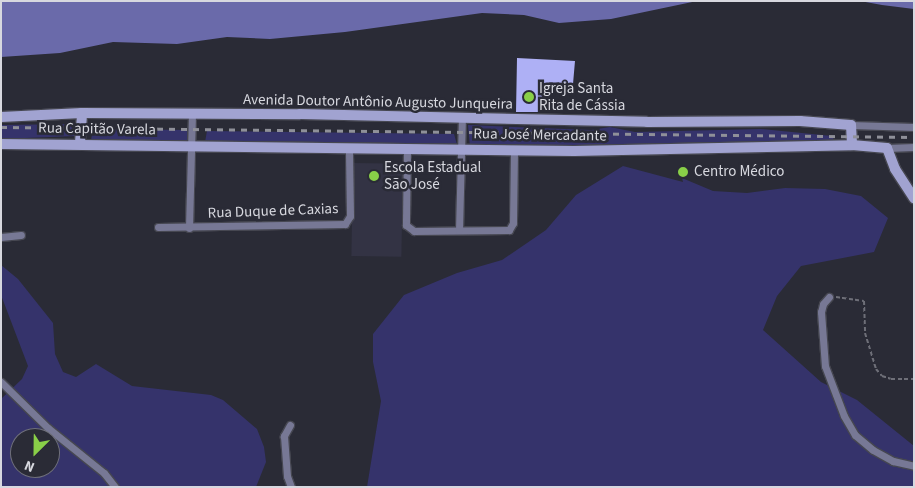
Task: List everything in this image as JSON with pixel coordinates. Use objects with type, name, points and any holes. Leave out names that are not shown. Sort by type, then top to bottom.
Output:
[{"type":"street","name":"Avenida Doutor Antônio Augusto Junqueira","points":[[1,117],[82,113],[192,113],[462,119],[772,120],[914,127]]},
{"type":"street","points":[[80,143],[82,113]]},
{"type":"street","points":[[190,228],[192,113]]},
{"type":"street","points":[[459,230],[462,119]]},
{"type":"street","points":[[851,125],[852,145]]},
{"type":"street","name":"Rua Capitão Varela","points":[[1,144],[80,143],[192,146]]},
{"type":"street","name":"Rua José Mercadante","points":[[192,146],[514,150],[724,150],[852,145],[887,148]]},
{"type":"street","points":[[914,147],[887,148],[895,169],[914,198]]},
{"type":"street","name":"Rua Duque de Caxias","points":[[158,227],[190,228],[345,224],[350,216],[349,149]]},
{"type":"street","points":[[407,149],[406,225],[414,231],[507,231],[513,223],[514,150]]},
{"type":"street","points":[[1,237],[21,235]]},
{"type":"street","points":[[829,297],[822,304],[825,366],[844,416],[855,435],[873,450],[893,461],[914,466]]},
{"type":"street","points":[[1,382],[48,428],[104,473],[115,487]]},
{"type":"street","points":[[290,425],[284,436],[287,476],[291,487]]},
{"type":"path","points":[[829,297],[846,296],[864,301],[865,333],[876,369],[891,379],[914,379]]},
{"type":"shaded area","points":[[1,1],[697,1],[611,19],[559,23],[524,15],[482,13],[345,32],[270,39],[227,37],[177,44],[113,42],[60,53],[1,57]]},
{"type":"shaded area","points":[[860,1],[914,1],[914,9],[882,5]]},
{"type":"shaded area","points":[[75,124],[75,136],[1,139],[1,125]]},
{"type":"shaded area","points":[[468,125],[591,130],[610,127],[635,132],[761,129],[832,136],[837,146],[470,147]]},
{"type":"shaded area","points":[[93,129],[189,130],[190,144],[94,141],[91,140]]},
{"type":"shaded area","points":[[207,131],[454,134],[458,148],[205,142]]},
{"type":"shaded area","points":[[353,163],[403,164],[401,257],[351,256]]},
{"type":"shaded area","points":[[623,166],[683,182],[682,178],[713,191],[747,193],[785,188],[825,189],[861,196],[888,218],[874,252],[801,266],[777,296],[763,330],[821,382],[857,400],[914,446],[914,487],[367,487],[381,401],[373,362],[373,334],[404,295],[457,273],[502,260],[546,230],[576,195]]},
{"type":"shaded area","points":[[1,265],[18,279],[53,323],[55,354],[63,372],[76,377],[96,364],[132,386],[211,395],[223,400],[257,429],[264,447],[266,462],[256,487],[1,487],[1,399],[22,379],[28,366],[1,295]]},
{"type":"building","points":[[517,58],[575,61],[573,84],[545,85],[541,112],[516,112]]},
{"type":"railway","points":[[1,127],[914,137]]},
{"type":"place","name":"Igreja Santa Rita de Cássia","points":[[529,97]]},
{"type":"place","name":"Centro Médico","points":[[683,172]]},
{"type":"place","name":"Escola Estadual São José","points":[[374,176]]}]
